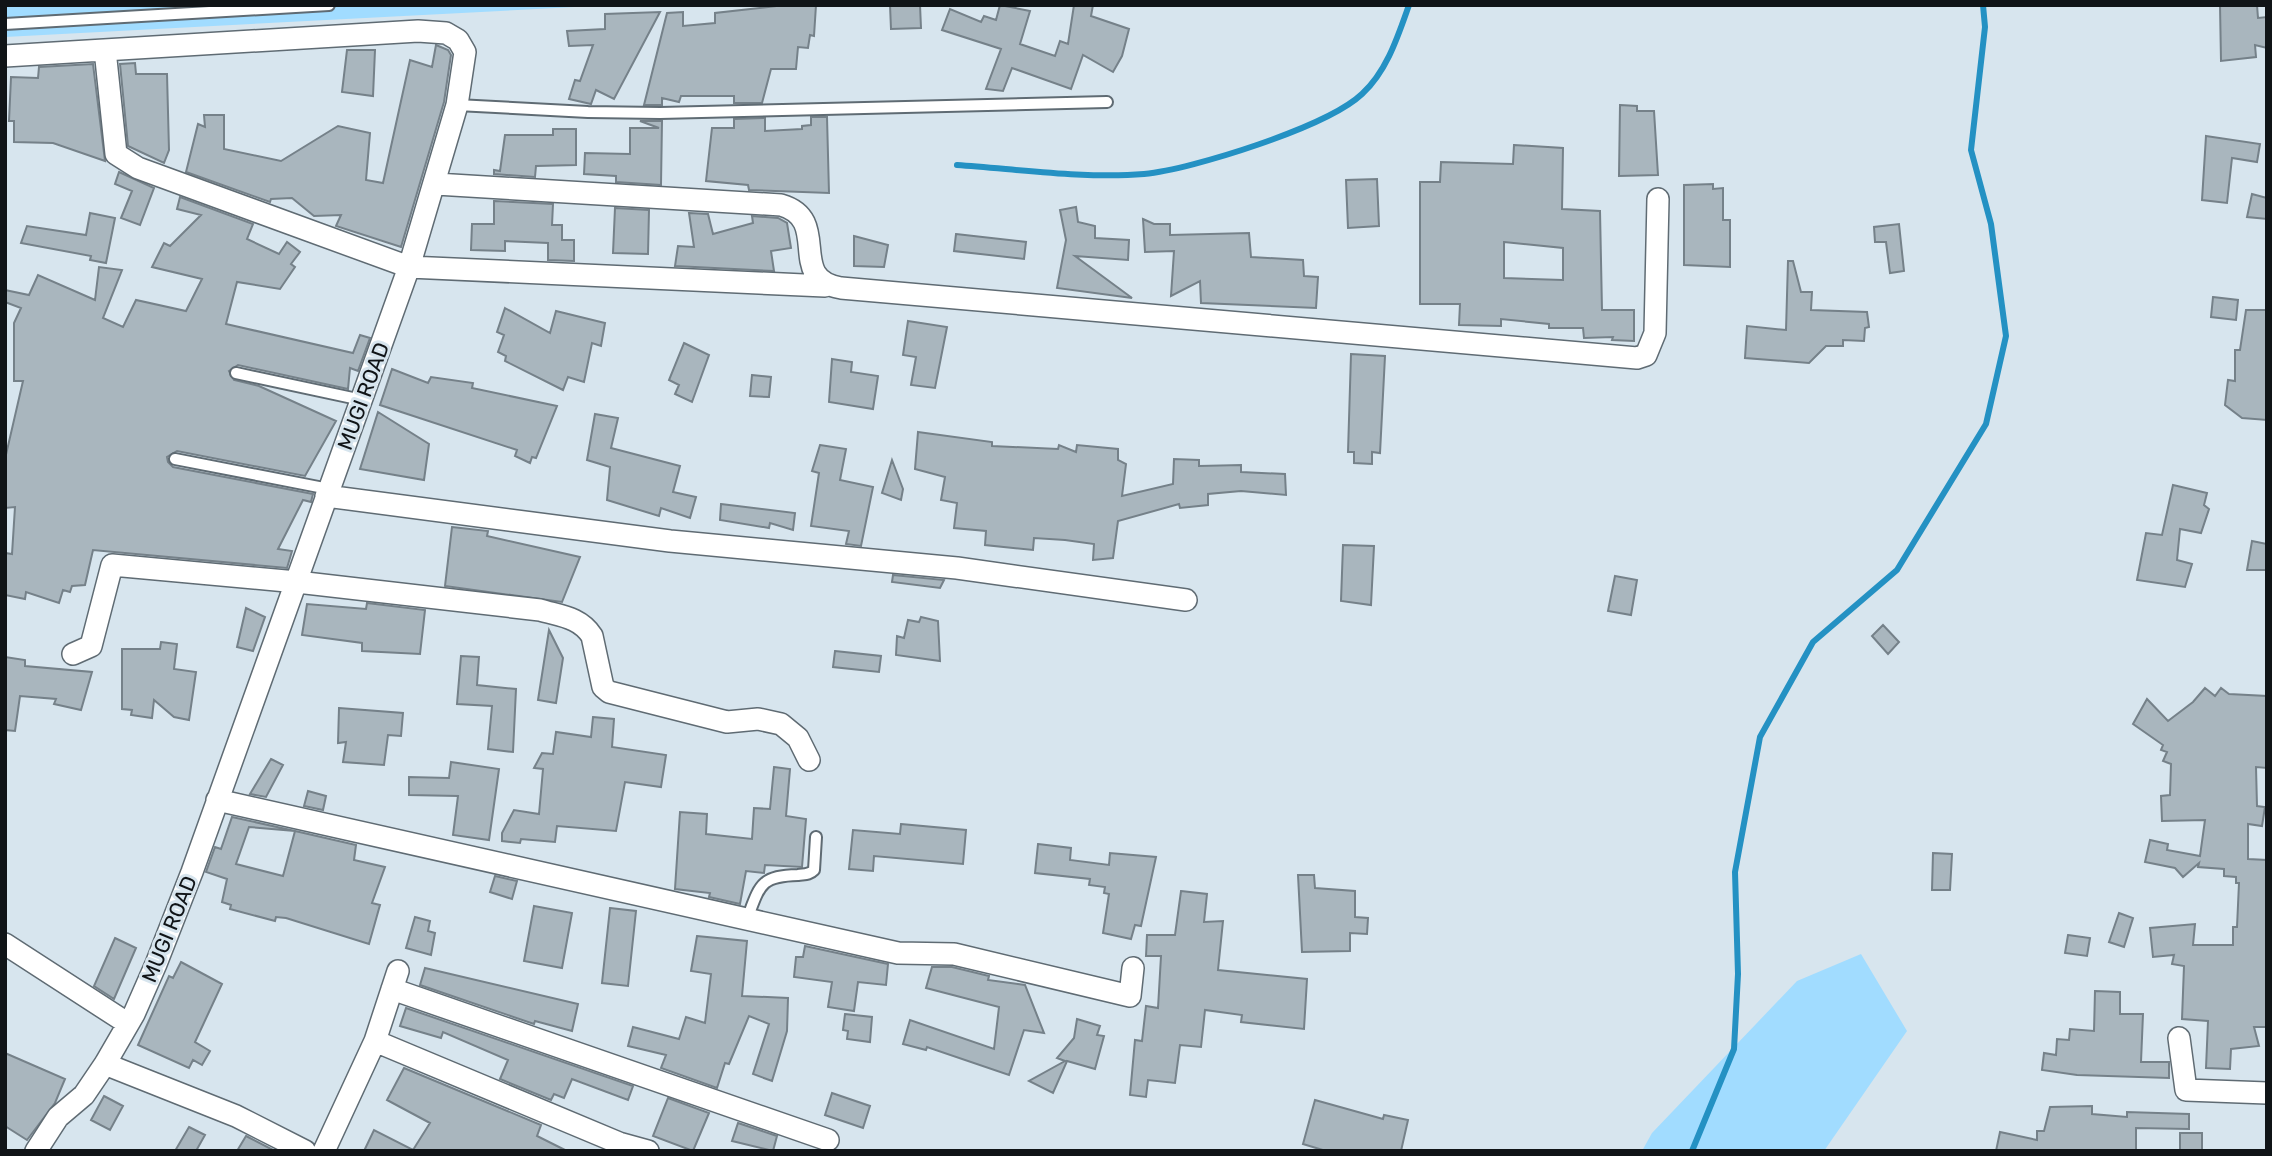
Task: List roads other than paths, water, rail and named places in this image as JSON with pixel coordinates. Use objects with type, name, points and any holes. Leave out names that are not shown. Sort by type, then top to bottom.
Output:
[{"type":"street","name":"MUGI ROAD","points":[[5,56],[418,31],[446,33],[458,40],[465,52],[457,105],[436,184],[409,267],[327,493],[298,582],[156,964],[105,1064],[84,1095],[58,1117],[36,1151]]},
{"type":"street","points":[[105,50],[116,154],[121,158],[151,173],[409,267],[825,286],[1637,358],[1646,355],[1655,333],[1658,199]]},
{"type":"street","points":[[436,184],[781,205],[794,209],[806,223],[811,264],[815,276],[825,286]]},
{"type":"street","points":[[327,493],[670,541],[957,568],[1186,600]]},
{"type":"street","points":[[73,654],[91,646],[112,565],[298,582],[540,610],[578,621],[592,636],[603,687],[609,692],[727,722],[758,719],[781,724],[798,738],[809,760]]},
{"type":"street","points":[[217,800],[898,953],[954,954],[1130,996],[1133,968]]},
{"type":"street","points":[[5,944],[127,1023]]},
{"type":"street","points":[[324,1151],[375,1041],[395,980],[828,1140]]},
{"type":"street","points":[[2179,1038],[2186,1090],[2267,1093]]},
{"type":"street","points":[[375,1041],[439,1065],[624,1147],[648,1151]]},
{"type":"street","points":[[105,1064],[246,1120],[305,1151]]},
{"type":"lane","points":[[5,24],[329,5]]},
{"type":"lane","points":[[457,105],[588,113],[660,113],[1107,102]]},
{"type":"lane","points":[[236,373],[362,400]]},
{"type":"lane","points":[[175,459],[327,493]]},
{"type":"lane","points":[[747,919],[761,887],[775,875],[808,874],[814,870],[816,837]]},
{"type":"waterway","points":[[957,165],[1075,174],[1144,174],[1194,164],[1258,144],[1320,120],[1345,107],[1362,94],[1385,64],[1409,5]]},
{"type":"waterway","points":[[1692,1151],[1734,1049],[1738,974],[1735,872],[1760,737],[1813,642],[1897,570],[1986,424],[2006,336],[1991,224],[1971,150],[1985,27],[1983,5]]}]
